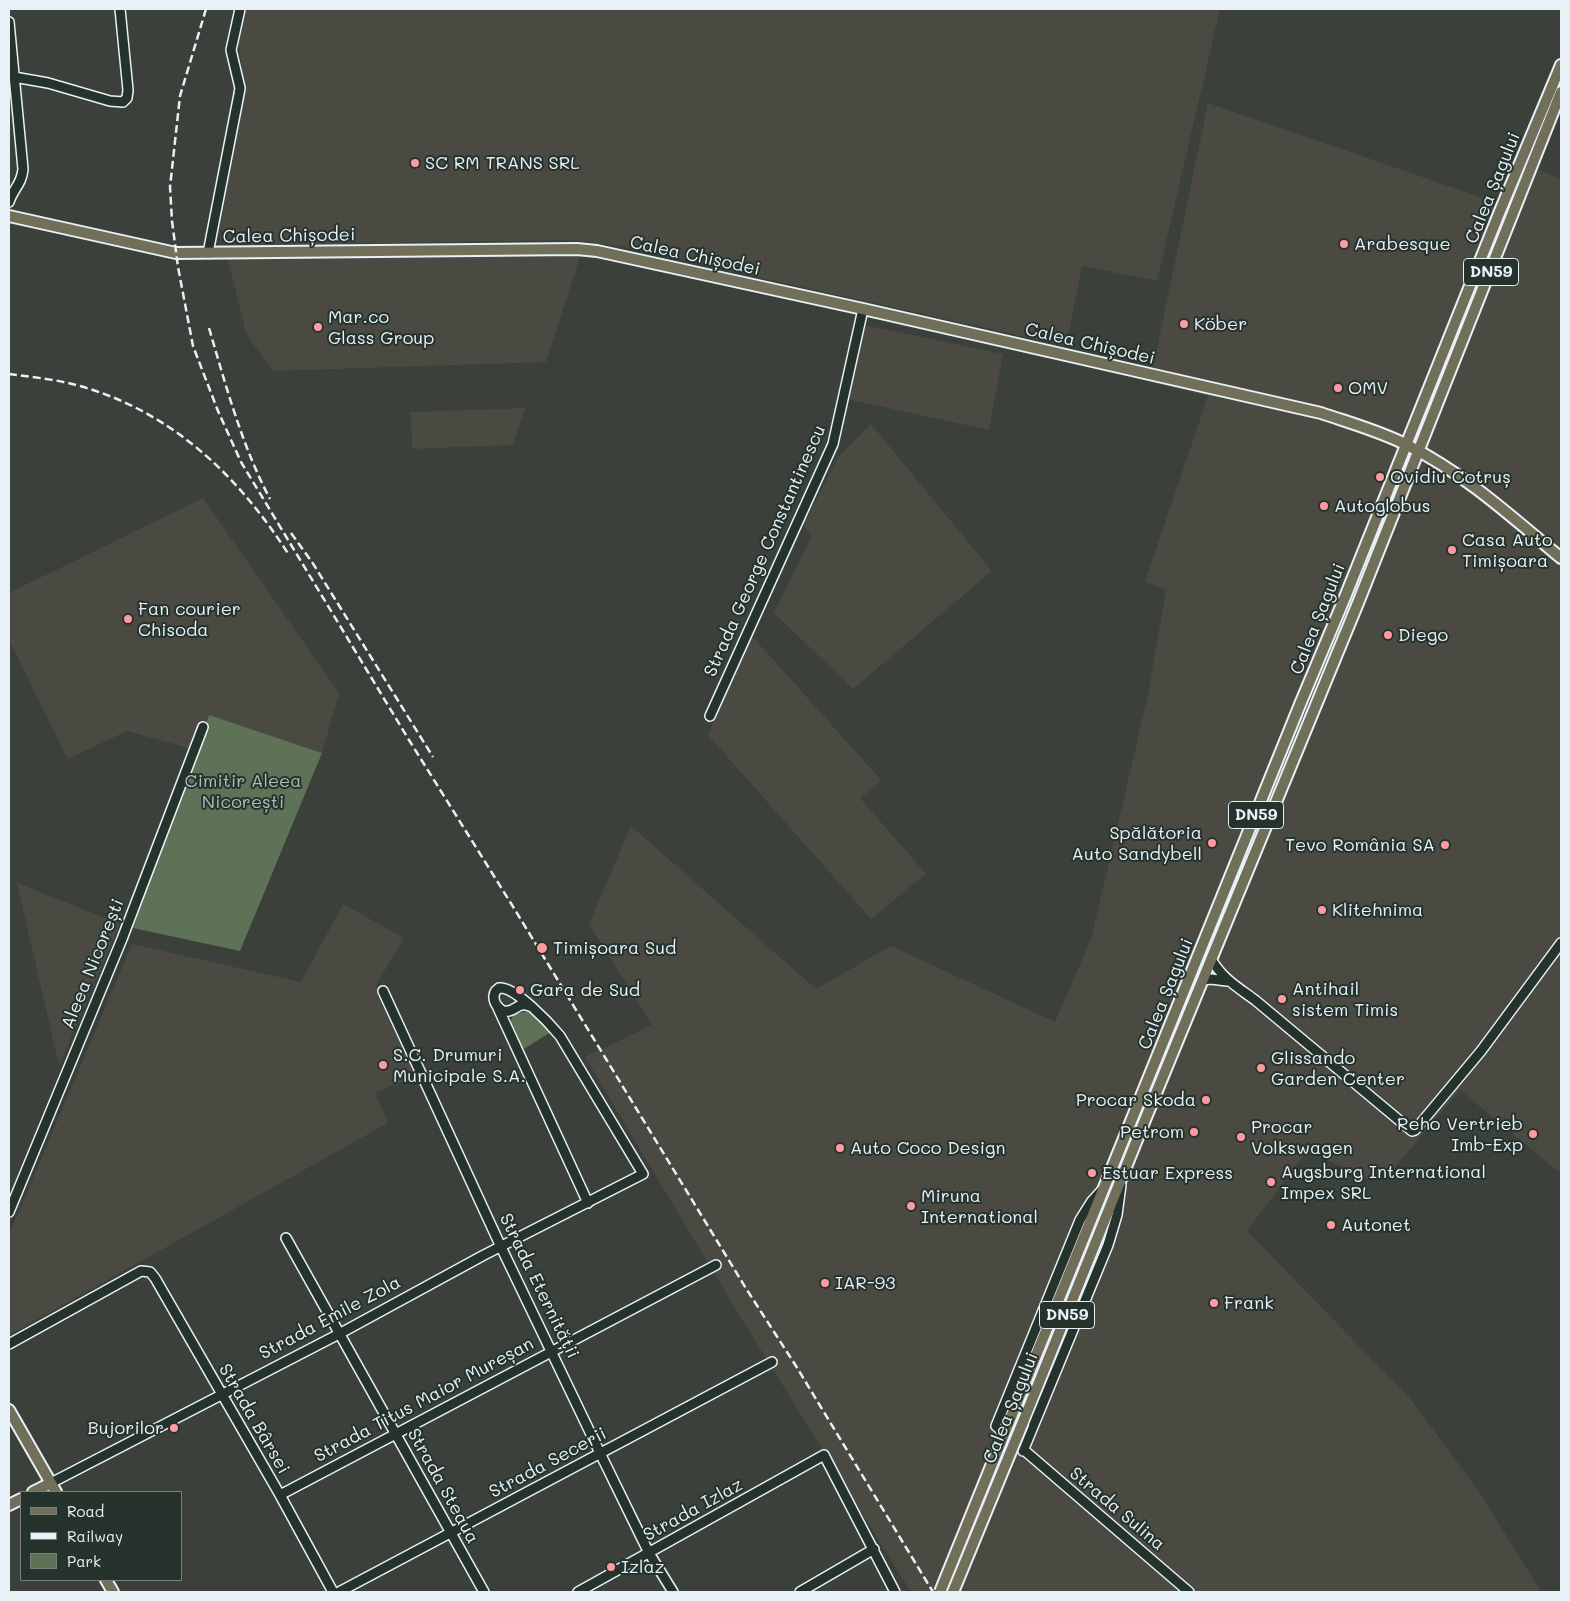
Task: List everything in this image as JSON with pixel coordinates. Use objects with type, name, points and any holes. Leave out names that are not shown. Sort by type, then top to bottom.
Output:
[{"type":"main road","name":"Calea Șagului","points":[[940,1592],[1500,211],[1561,65]]},
{"type":"main road","name":"Calea Șagului","points":[[953,1592],[1202,980],[1316,707],[1561,92]]},
{"type":"main road","points":[[9,216],[159,250],[176,253],[208,253]]},
{"type":"main road","name":"Calea Chișodei","points":[[208,253],[577,249],[614,255],[864,309],[1321,413],[1381,433],[1419,451],[1470,484],[1561,558]]},
{"type":"main road","points":[[9,1410],[53,1488]]},
{"type":"main road","name":"Strada Emile Zola","points":[[38,1491],[53,1488]]},
{"type":"main road","points":[[9,1505],[20,1499]]},
{"type":"main road","points":[[107,1581],[113,1592]]},
{"type":"street","points":[[14,77],[48,83],[110,102],[123,102],[127,98],[128,90],[120,9]]},
{"type":"street","name":"Calea Chișodei","points":[[208,253],[240,88],[232,50],[240,9]]},
{"type":"street","points":[[9,22],[23,169],[22,178],[13,191],[9,202]]},
{"type":"street","name":"Strada George Constantinescu","points":[[710,716],[833,444],[864,309]]},
{"type":"street","name":"Aleea Nicorești","points":[[9,1212],[122,939],[203,727]]},
{"type":"street","points":[[1211,959],[1227,981],[1255,1000],[1412,1131],[1416,1130],[1480,1051],[1561,943]]},
{"type":"street","points":[[1202,980],[1227,981]]},
{"type":"street","points":[[532,1007],[505,987],[497,989],[494,997],[498,1007],[588,1203]]},
{"type":"street","name":"Strada Eternității","points":[[383,991],[501,1247],[600,1453],[649,1552],[673,1592]]},
{"type":"street","points":[[506,1022],[506,1017],[514,1009],[518,1000],[515,993]]},
{"type":"street","points":[[498,1007],[504,1012],[524,1004],[532,1007]]},
{"type":"street","name":"Strada Emile Zola","points":[[53,1488],[221,1394],[339,1334],[484,1255],[643,1174],[560,1036],[532,1007]]},
{"type":"street","name":"Calea Șagului","points":[[1023,1451],[1108,1245],[1117,1215],[1121,1180]]},
{"type":"street","name":"Calea Șagului","points":[[996,1426],[1080,1220],[1092,1201],[1106,1186]]},
{"type":"street","name":"Strada Steaua","points":[[286,1238],[484,1592]]},
{"type":"street","name":"Strada Titus Maior Mureșan","points":[[280,1494],[396,1435],[552,1350],[716,1265]]},
{"type":"street","name":"Strada Bârsei","points":[[9,1344],[141,1271],[150,1272],[280,1494],[333,1592]]},
{"type":"street","name":"Strada Secerii","points":[[339,1592],[772,1362]]},
{"type":"street","name":"Strada Sulina","points":[[996,1426],[1189,1592]]},
{"type":"street","name":"Strada Izlaz","points":[[578,1592],[824,1455],[874,1549]]},
{"type":"street","points":[[800,1592],[874,1549],[894,1592]]},
{"type":"shaded area","points":[[244,9],[1220,9],[1157,281],[1082,266],[1066,346],[620,246],[571,240],[253,245],[232,241],[220,229],[243,80],[238,34]]},
{"type":"shaded area","points":[[1208,103],[1518,210],[1537,169],[1561,179],[1561,1172],[1460,1090],[1390,1173],[1368,1179],[1307,1151],[1247,1231],[1408,1396],[1478,1490],[1541,1592],[911,1592],[733,1305],[585,1057],[652,1025],[589,924],[631,826],[816,989],[891,946],[1055,1022],[1091,939],[1148,695],[1166,590],[1145,582],[1208,396],[1150,382]]},
{"type":"shaded area","points":[[581,254],[546,362],[273,371],[246,334],[228,259]]},
{"type":"shaded area","points":[[864,325],[1003,354],[989,430],[847,399]]},
{"type":"shaded area","points":[[525,408],[513,445],[412,449],[411,412]]},
{"type":"shaded area","points":[[871,424],[992,571],[853,689],[774,613],[812,535],[803,525],[838,457]]},
{"type":"shaded area","points":[[203,498],[339,693],[322,753],[209,715],[196,750],[127,731],[68,759],[9,640],[9,593]]},
{"type":"shaded area","points":[[751,635],[882,781],[860,798],[926,874],[871,919],[708,735]]},
{"type":"shaded area","points":[[17,883],[120,924],[59,1066]]},
{"type":"shaded area","points":[[343,904],[404,938],[376,985],[418,1075],[375,1093],[388,1123],[9,1335],[9,1235],[132,944],[301,982]]},
{"type":"green space","name":"Cimitir Aleea Nicorești","points":[[209,715],[322,753],[240,951],[133,928]]},
{"type":"green space","points":[[528,1011],[551,1032],[522,1050],[513,1033],[511,1019],[513,1015]]},
{"type":"railway","points":[[206,9],[180,96],[170,187],[172,221],[178,267],[193,346],[218,411],[241,462],[409,740],[747,1290],[796,1366],[933,1592]]},
{"type":"railway","points":[[209,328],[228,394],[243,437],[270,499]]},
{"type":"railway","points":[[9,374],[68,383],[110,396],[142,411],[171,429],[199,449],[224,473],[247,498],[289,555]]},
{"type":"railway","points":[[291,533],[312,562],[433,757]]},
{"type":"place","name":"SC RM TRANS SRL","points":[[415,163]]},
{"type":"place","name":"Arabesque","points":[[1344,244]]},
{"type":"place","name":"Köber","points":[[1184,324]]},
{"type":"place","name":"Mar.co Glass Group","points":[[318,327]]},
{"type":"place","name":"OMV","points":[[1338,388]]},
{"type":"place","name":"Ovidiu Cotruș","points":[[1380,477]]},
{"type":"place","name":"Autoglobus","points":[[1324,506]]},
{"type":"place","name":"Casa Auto Timișoara","points":[[1452,550]]},
{"type":"place","name":"Fan courier Chisoda","points":[[128,619]]},
{"type":"place","name":"Diego","points":[[1388,635]]},
{"type":"place","name":"Spălătoria Auto Sandybell","points":[[1212,843]]},
{"type":"place","name":"Tevo România SA","points":[[1445,845]]},
{"type":"place","name":"Klitehnima","points":[[1322,910]]},
{"type":"place","name":"Timișoara Sud","points":[[542,948]]},
{"type":"place","name":"Gara de Sud","points":[[520,990]]},
{"type":"place","name":"Antihail sistem Timis","points":[[1282,999]]},
{"type":"place","name":"S.C. Drumuri Municipale S.A.","points":[[383,1065]]},
{"type":"place","name":"Glissando Garden Center","points":[[1261,1068]]},
{"type":"place","name":"Procar Skoda","points":[[1206,1100]]},
{"type":"place","name":"Petrom","points":[[1194,1132]]},
{"type":"place","name":"Reho Vertrieb Imb-Exp","points":[[1533,1134]]},
{"type":"place","name":"Procar Volkswagen","points":[[1241,1137]]},
{"type":"place","name":"Auto Coco Design","points":[[840,1148]]},
{"type":"place","name":"Estuar Express","points":[[1092,1173]]},
{"type":"place","name":"Augsburg International Impex SRL","points":[[1271,1182]]},
{"type":"place","name":"Miruna International","points":[[911,1206]]},
{"type":"place","name":"Autonet","points":[[1331,1225]]},
{"type":"place","name":"IAR-93","points":[[825,1283]]},
{"type":"place","name":"Frank","points":[[1214,1303]]},
{"type":"place","name":"Bujorilor","points":[[174,1428]]},
{"type":"place","name":"Izlaz","points":[[611,1567]]}]
